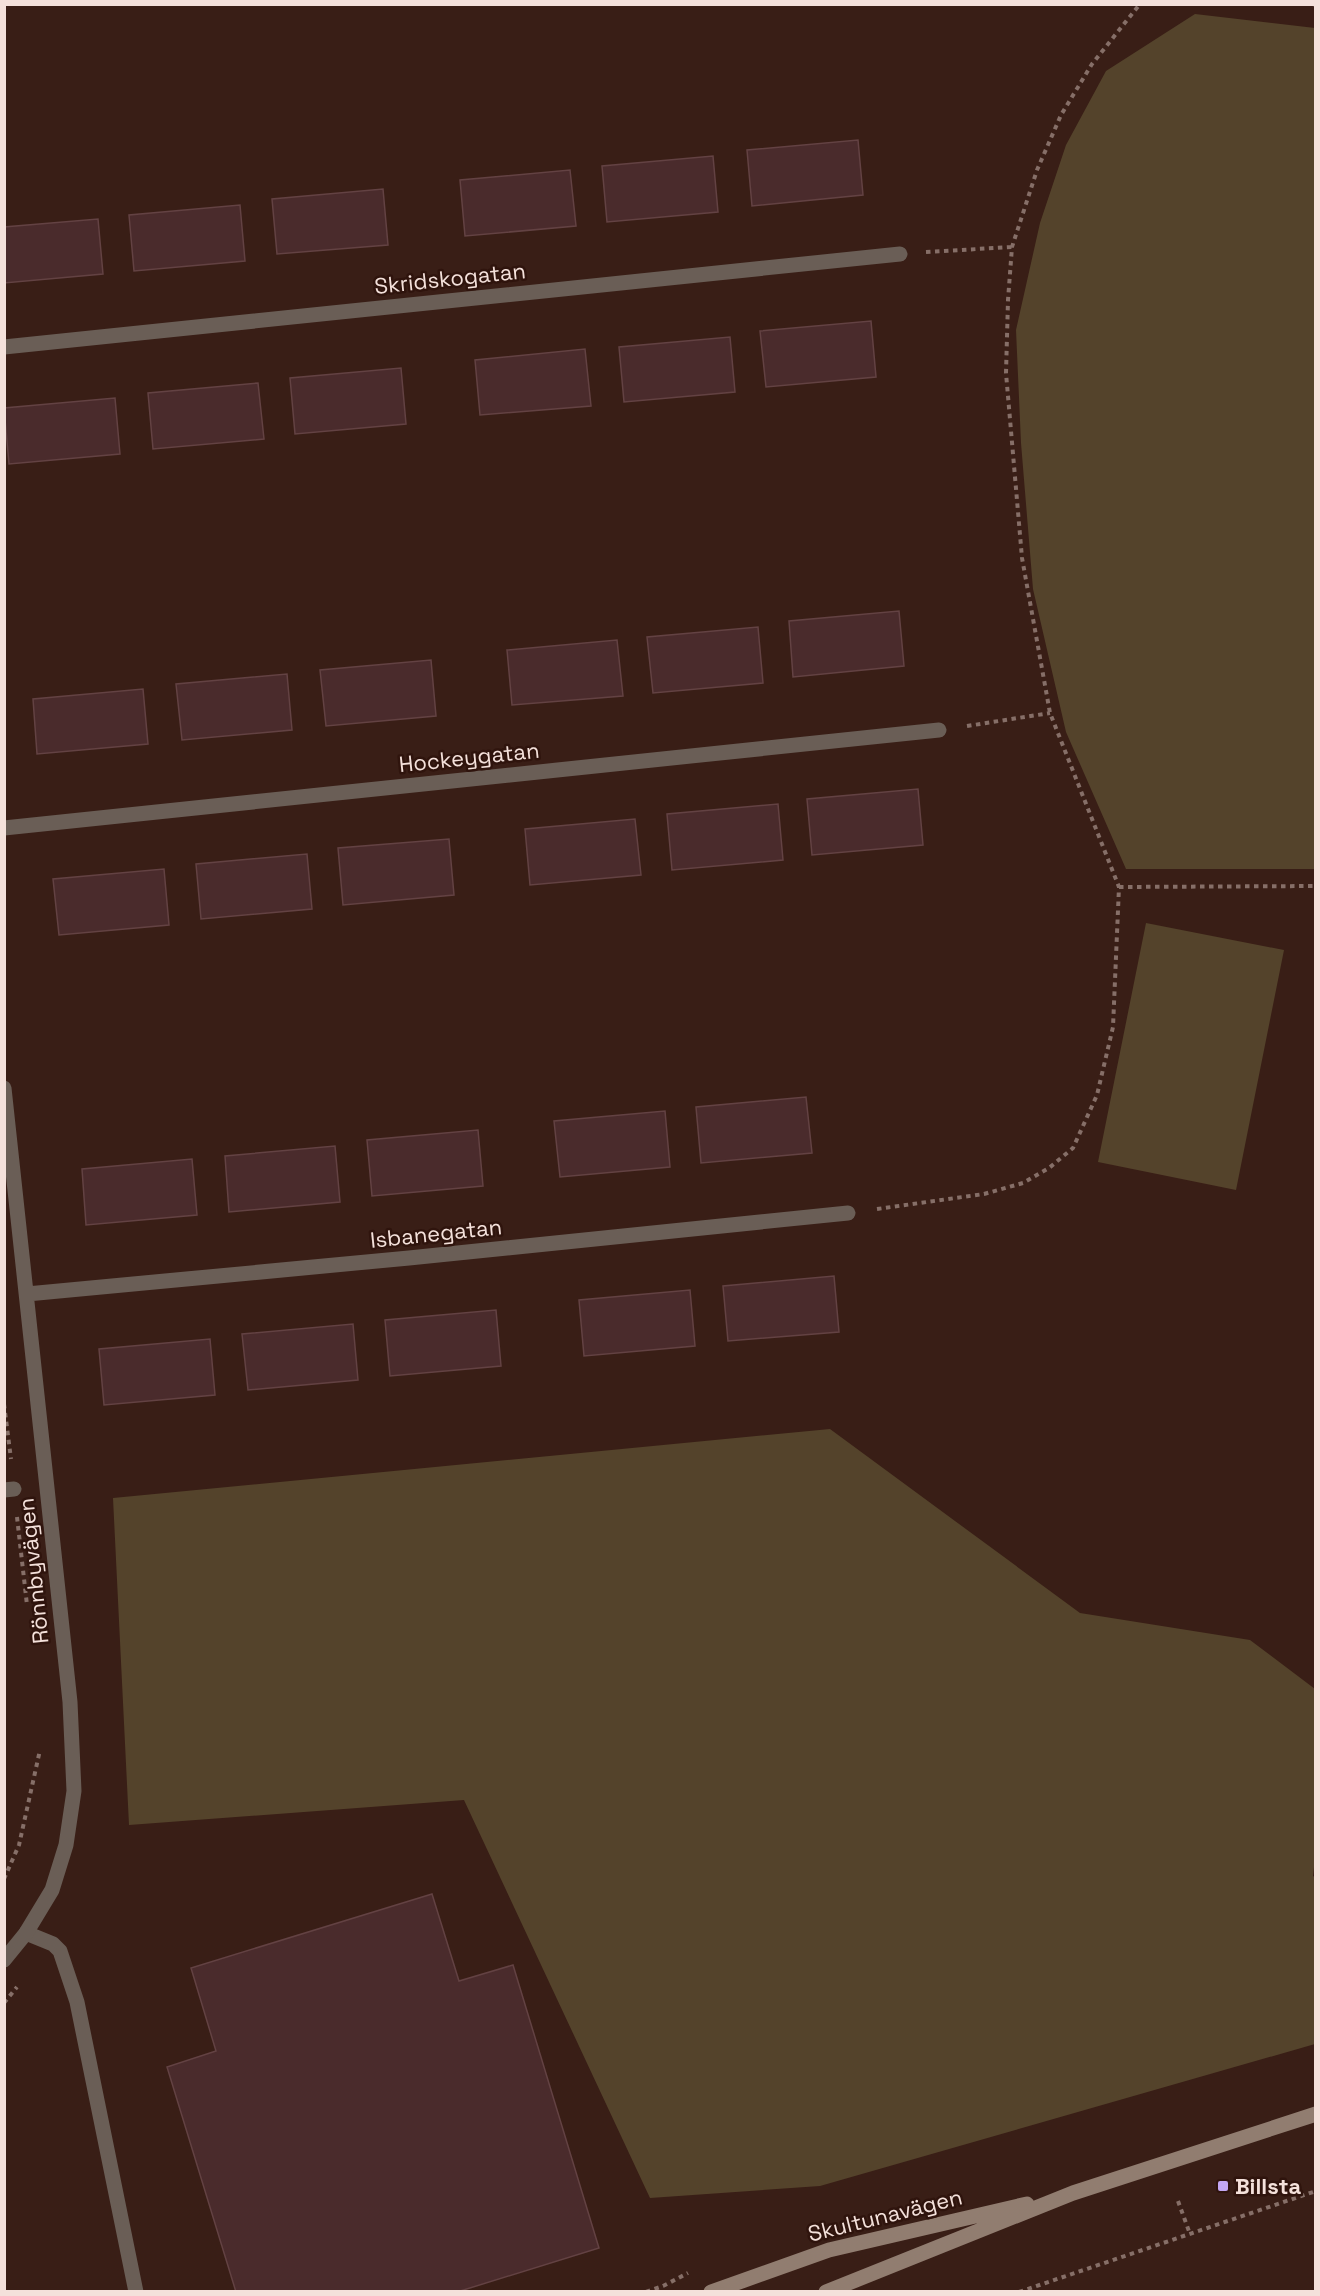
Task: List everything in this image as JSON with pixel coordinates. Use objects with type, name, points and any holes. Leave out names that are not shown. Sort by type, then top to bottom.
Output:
[{"type":"main road","name":"Skultunavägen","points":[[826,2292],[1073,2193],[1316,2114]]},
{"type":"main road","name":"Skultunavägen","points":[[711,2292],[829,2250],[1073,2193]]},
{"type":"street","name":"Skridskogatan","points":[[4,347],[900,254]]},
{"type":"street","name":"Hockeygatan","points":[[4,828],[939,730]]},
{"type":"street","name":"Rönnbyvägen","points":[[4,1088],[70,1702],[74,1791],[66,1845],[52,1890],[26,1933],[4,1960]]},
{"type":"street","name":"Isbanegatan","points":[[27,1294],[848,1213]]},
{"type":"street","points":[[26,1933],[53,1944],[60,1951],[77,2002],[136,2292]]},
{"type":"path","points":[[848,1213],[984,1194],[1023,1183],[1049,1168],[1074,1148],[1097,1095],[1113,1028],[1119,887],[1050,713],[1022,558],[1005,373],[1012,247],[1037,170],[1061,115],[1092,64],[1140,4]]},
{"type":"path","points":[[900,254],[1012,247]]},
{"type":"path","points":[[939,730],[1050,713]]},
{"type":"path","points":[[1119,887],[1316,886]]},
{"type":"path","points":[[4,1404],[9,1489],[28,1615]]},
{"type":"path","points":[[4,1879],[19,1845],[42,1741]]},
{"type":"path","points":[[1018,2292],[1316,2191]]},
{"type":"path","points":[[1179,2201],[1190,2234]]},
{"type":"shaded area","points":[[1195,14],[1315,28],[1315,869],[1126,869],[1066,732],[1033,589],[1021,443],[1016,330],[1040,223],[1066,145],[1106,71]]},
{"type":"shaded area","points":[[1146,923],[1284,950],[1236,1190],[1098,1162]]},
{"type":"shaded area","points":[[830,1429],[1080,1613],[1250,1640],[1315,1689],[1316,1850],[1313,1876],[1316,1878],[1315,2044],[820,2186],[650,2198],[464,1800],[129,1825],[113,1498]]},
{"type":"building","points":[[858,140],[863,195],[752,206],[747,150]]},
{"type":"building","points":[[713,156],[718,212],[607,222],[602,166]]},
{"type":"building","points":[[570,170],[576,226],[465,236],[460,180]]},
{"type":"building","points":[[383,189],[388,245],[277,254],[272,199]]},
{"type":"building","points":[[240,205],[245,261],[134,271],[129,215]]},
{"type":"building","points":[[98,219],[103,274],[4,283],[4,227]]},
{"type":"building","points":[[871,321],[876,377],[766,387],[760,331]]},
{"type":"building","points":[[730,337],[735,392],[624,402],[619,347]]},
{"type":"building","points":[[585,349],[591,406],[480,415],[475,360]]},
{"type":"building","points":[[401,368],[406,424],[295,434],[290,378]]},
{"type":"building","points":[[258,383],[264,439],[153,449],[148,393]]},
{"type":"building","points":[[115,398],[120,454],[9,464],[4,408]]},
{"type":"building","points":[[899,611],[904,666],[793,677],[789,621]]},
{"type":"building","points":[[758,627],[763,683],[653,693],[647,637]]},
{"type":"building","points":[[617,640],[623,696],[512,705],[507,650]]},
{"type":"building","points":[[431,660],[436,716],[326,726],[320,670]]},
{"type":"building","points":[[287,674],[292,730],[182,740],[176,684]]},
{"type":"building","points":[[143,689],[148,744],[37,754],[33,699]]},
{"type":"building","points":[[918,789],[923,845],[812,855],[807,799]]},
{"type":"building","points":[[778,804],[783,860],[672,870],[667,814]]},
{"type":"building","points":[[635,819],[641,875],[530,885],[525,829]]},
{"type":"building","points":[[449,839],[454,895],[343,905],[338,848]]},
{"type":"building","points":[[307,854],[312,909],[201,919],[196,864]]},
{"type":"building","points":[[164,869],[169,925],[59,935],[53,879]]},
{"type":"building","points":[[806,1097],[812,1153],[701,1163],[696,1107]]},
{"type":"building","points":[[665,1111],[670,1167],[560,1177],[554,1121]]},
{"type":"building","points":[[478,1130],[483,1186],[372,1196],[367,1140]]},
{"type":"building","points":[[335,1146],[340,1202],[229,1212],[225,1156]]},
{"type":"building","points":[[192,1159],[197,1215],[86,1225],[82,1169]]},
{"type":"building","points":[[834,1276],[839,1332],[728,1341],[723,1286]]},
{"type":"building","points":[[690,1290],[695,1346],[584,1356],[579,1300]]},
{"type":"building","points":[[496,1310],[501,1366],[390,1376],[385,1320]]},
{"type":"building","points":[[353,1324],[358,1380],[248,1390],[242,1334]]},
{"type":"building","points":[[210,1339],[215,1395],[104,1405],[99,1349]]},
{"type":"building","points":[[432,1894],[459,1981],[513,1965],[599,2248],[457,2292],[236,2292],[167,2067],[216,2051],[191,1968]]},
{"type":"place","name":"Billsta","points":[[1223,2186]]}]
